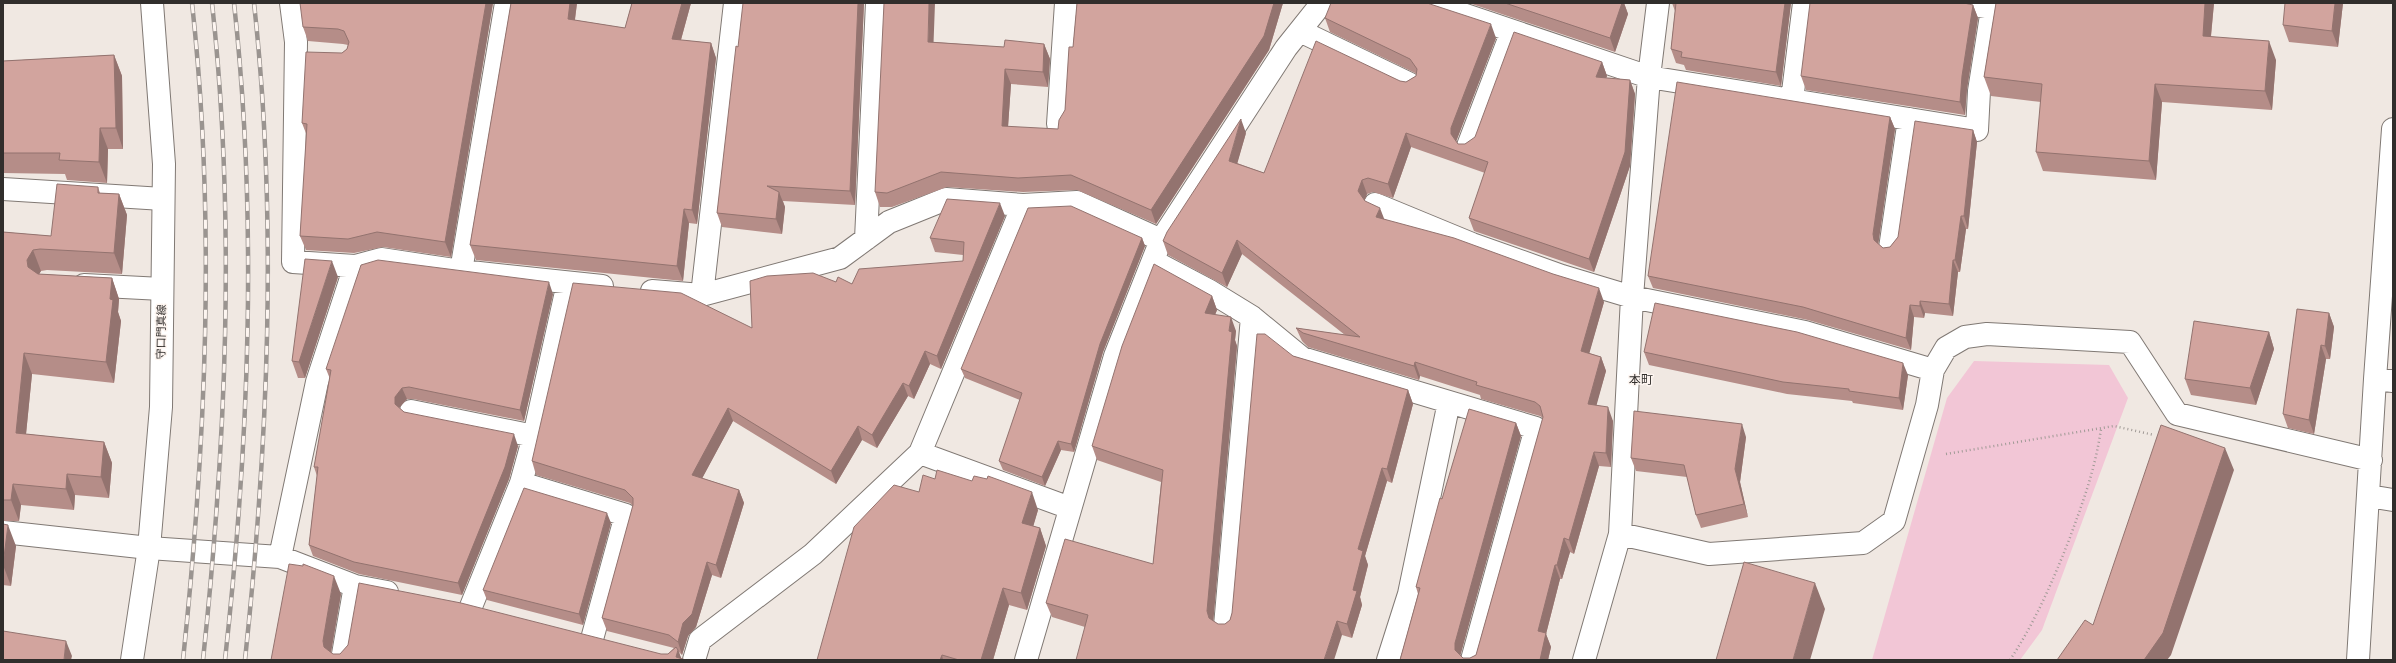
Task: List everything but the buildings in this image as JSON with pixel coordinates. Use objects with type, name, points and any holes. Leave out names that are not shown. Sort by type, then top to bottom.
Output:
[{"type":"street","name":"守口門真線","points":[[132,660],[149,548],[161,407],[163,157],[152,3]]},
{"type":"street","points":[[291,3],[296,53],[292,262],[355,266],[381,258],[461,271],[568,283],[702,295],[840,258],[889,222],[946,199],[1023,205],[1077,202],[1161,240]]},
{"type":"street","points":[[461,271],[506,3]]},
{"type":"street","points":[[702,295],[735,3]]},
{"type":"street","points":[[866,239],[877,3]]},
{"type":"street","points":[[1058,124],[1066,3]]},
{"type":"street","points":[[1026,660],[1115,356],[1154,261],[1161,240],[1273,67],[1322,3]]},
{"type":"street","points":[[1430,3],[1512,32],[1649,77],[1977,130],[1980,91],[1993,6],[1960,3]]},
{"type":"street","points":[[1584,660],[1620,534],[1632,297],[1649,77],[1658,3]]},
{"type":"street","points":[[1792,100],[1804,3]]},
{"type":"street","points":[[1300,31],[1410,84]]},
{"type":"street","points":[[1468,146],[1512,32]]},
{"type":"street","points":[[296,53],[319,54]]},
{"type":"street","points":[[1890,248],[1909,119]]},
{"type":"street","points":[[2358,660],[2370,460],[2384,380],[2393,129]]},
{"type":"street","points":[[3,189],[163,199]]},
{"type":"street","points":[[1375,204],[1479,247],[1562,276],[1632,297],[1805,332],[1933,370]]},
{"type":"street","points":[[694,660],[700,640],[813,554],[920,453],[1023,205]]},
{"type":"street","points":[[1154,261],[1208,290],[1266,326],[1302,358],[1536,428],[1472,660]]},
{"type":"street","points":[[280,557],[317,382],[355,266]]},
{"type":"street","points":[[470,609],[521,483],[534,436],[568,283]]},
{"type":"street","points":[[63,284],[162,289]]},
{"type":"street","points":[[1225,626],[1252,317]]},
{"type":"street","points":[[1620,534],[1709,554],[1862,542],[1894,522],[1927,404],[1933,370],[1946,348],[1965,337],[1987,334],[2130,342],[2177,414],[2370,460]]},
{"type":"street","points":[[1388,660],[1408,594],[1449,402]]},
{"type":"street","points":[[411,411],[534,436]]},
{"type":"street","points":[[920,453],[1070,508]]},
{"type":"street","points":[[521,483],[626,515],[592,639]]},
{"type":"street","points":[[2369,496],[2393,500]]},
{"type":"street","points":[[3,532],[149,548],[280,557],[355,586],[409,597]]},
{"type":"street","points":[[342,660],[355,586]]},
{"type":"street","points":[[447,605],[493,615]]},
{"type":"street","points":[[569,634],[613,645]]},
{"type":"path","points":[[1910,461],[2066,433],[2114,426],[2159,437]]},
{"type":"path","points":[[2010,660],[2029,631],[2049,592],[2096,465],[2101,429]]},
{"type":"shaded area","points":[[1974,361],[2109,365],[2128,398],[2042,630],[2020,660],[1872,660],[1947,398]]},
{"type":"railway","points":[[183,660],[197,496],[205,332],[206,249],[204,167],[192,3]]},
{"type":"railway","points":[[203,660],[217,496],[225,332],[226,249],[224,167],[212,3]]},
{"type":"railway","points":[[225,660],[240,496],[248,332],[246,167],[234,3]]},
{"type":"railway","points":[[245,660],[259,496],[267,332],[268,249],[266,167],[254,3]]},
{"type":"district","name":"本町","points":[[1641,379]]}]
